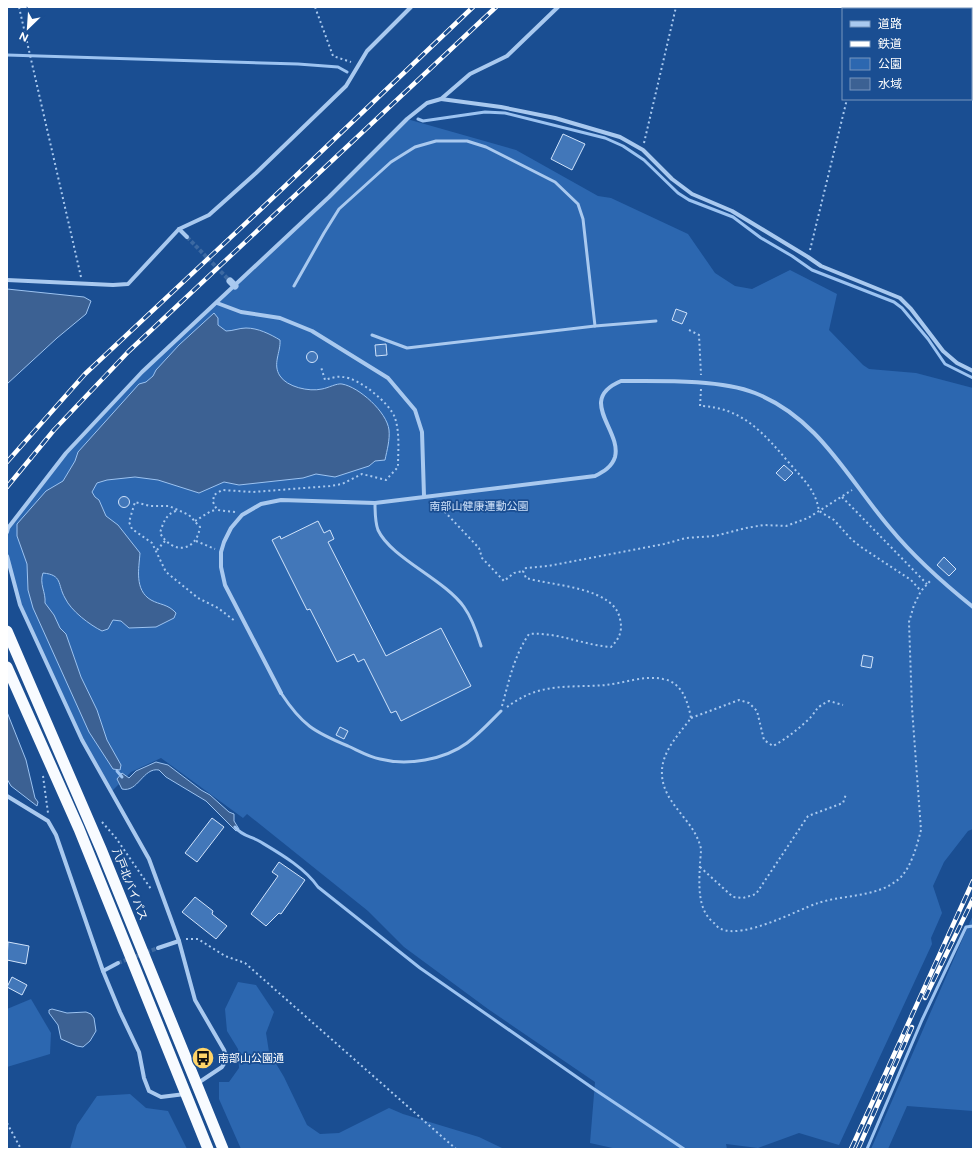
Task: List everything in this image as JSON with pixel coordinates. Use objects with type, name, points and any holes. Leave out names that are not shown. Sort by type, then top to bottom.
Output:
[{"type":"highway","name":"八戸北バイパス","points":[[7,631],[102,849],[198,1083],[223,1149]]},
{"type":"highway","points":[[7,667],[79,829],[208,1149]]},
{"type":"street","points":[[7,280],[83,284],[128,284],[179,229],[209,215],[256,173],[346,86],[367,52],[411,7]]},
{"type":"street","points":[[441,99],[470,74],[506,56],[558,7]]},
{"type":"street","points":[[7,532],[66,452],[142,372],[217,303],[232,284],[329,197],[407,119],[427,103],[441,99],[501,107],[555,118],[620,137],[642,150],[672,179],[692,194],[732,211],[808,256],[821,266],[900,298],[911,309],[943,351],[957,363],[973,371]]},
{"type":"street","points":[[179,229],[188,237]]},
{"type":"street","points":[[217,303],[241,312],[280,318],[312,331],[388,378],[415,410],[422,432],[424,496]]},
{"type":"street","points":[[281,693],[225,585],[221,567],[221,552],[231,528],[242,515],[261,504],[281,500],[376,503],[595,476],[608,468],[615,458],[615,444],[601,412],[602,397],[611,385],[620,381],[701,383],[735,387],[755,393],[794,414],[810,427],[828,447],[890,528],[935,575],[973,607]]},
{"type":"street","points":[[7,556],[23,612],[82,740],[149,859],[179,941],[195,1000],[224,1050],[227,1059],[222,1067],[198,1083]]},
{"type":"street","points":[[7,796],[48,821],[56,835],[103,971],[139,1052],[144,1078],[149,1091],[161,1097],[172,1097],[186,1094]]},
{"type":"street","points":[[158,948],[179,941]]},
{"type":"street","points":[[103,971],[118,963]]},
{"type":"lane","points":[[294,286],[324,232],[339,209],[391,162],[415,147],[436,141],[467,142],[486,147],[554,182],[578,204],[583,219],[595,326]]},
{"type":"lane","points":[[372,335],[407,348],[595,326],[656,321]]},
{"type":"lane","points":[[376,503],[375,516],[378,530],[386,542],[456,597],[473,622],[481,646]]},
{"type":"lane","points":[[281,693],[295,715],[309,727],[322,735],[378,759],[393,762],[426,760],[446,754],[466,744],[483,730],[501,711]]},
{"type":"path","points":[[19,7],[83,284]]},
{"type":"path","points":[[315,7],[333,56],[360,65]]},
{"type":"path","points":[[642,150],[676,7]]},
{"type":"path","points":[[808,256],[847,100]]},
{"type":"path","points":[[689,330],[699,335],[701,383],[700,406],[714,406],[733,413],[761,430],[810,486],[817,498],[819,511]]},
{"type":"path","points":[[217,510],[213,502],[214,495],[222,490],[253,492],[330,486],[342,484],[362,474],[386,480],[393,474],[398,467],[398,430],[394,416],[387,405],[375,394],[354,380],[344,377],[325,380],[321,367]]},
{"type":"path","points":[[441,494],[444,511],[479,548],[482,558],[504,581],[514,573],[523,571],[526,568],[548,566],[664,544],[686,538],[714,536],[764,525],[786,526],[808,518],[858,486]]},
{"type":"path","points":[[842,497],[928,584]]},
{"type":"path","points":[[176,511],[170,512],[160,533],[165,541],[171,545],[182,547],[190,546],[196,541],[200,527],[189,515],[176,511],[168,506],[150,506],[136,502],[129,522],[132,529],[152,543],[157,550],[166,572],[198,598],[247,626]]},
{"type":"path","points":[[195,521],[211,511],[217,510],[235,512],[242,515]]},
{"type":"path","points":[[819,511],[834,520],[851,539],[861,547],[911,580],[921,591]]},
{"type":"path","points":[[157,550],[165,541]]},
{"type":"path","points":[[196,541],[221,552]]},
{"type":"path","points":[[501,711],[510,674],[523,643],[529,634],[546,633],[598,646],[611,647],[619,639],[622,626],[619,611],[607,600],[591,592],[526,578],[523,571]]},
{"type":"path","points":[[843,705],[829,701],[817,707],[810,718],[773,746],[764,740],[757,711],[749,703],[739,700],[691,718],[667,751],[662,769],[663,785],[671,802],[690,825],[701,849],[701,904],[708,919],[721,929],[742,930],[766,924],[819,903],[868,894],[888,886],[901,876],[917,847],[921,830],[912,708],[909,622],[914,605],[921,591],[935,575]]},
{"type":"path","points":[[501,711],[521,697],[543,690],[607,685],[639,679],[664,679],[679,687],[688,702],[691,718]]},
{"type":"path","points":[[43,772],[48,821]]},
{"type":"path","points":[[700,866],[733,897],[743,898],[756,894],[808,816],[842,803],[846,794]]},
{"type":"path","points":[[101,821],[116,838],[152,890],[156,894],[163,894]]},
{"type":"path","points":[[179,941],[190,938],[198,940],[225,956],[245,963],[456,1149]]},
{"type":"path","points":[[7,1123],[21,1149]]},
{"type":"green space","name":"南部山健康運動公園","points":[[407,119],[516,150],[598,196],[611,198],[688,234],[715,273],[735,286],[752,289],[790,270],[837,294],[829,330],[863,365],[869,369],[916,373],[973,388],[973,829],[968,831],[944,862],[933,886],[942,913],[931,938],[932,944],[839,1145],[799,1133],[758,1148],[726,1144],[727,1149],[617,1149],[590,1143],[595,1082],[488,1009],[404,947],[368,911],[247,814],[243,818],[161,758],[131,772],[111,792],[82,740],[20,605],[7,556],[7,532],[66,453],[142,372],[235,286]]},
{"type":"green space","points":[[973,915],[973,1111],[907,1106],[888,1149],[871,1149]]},
{"type":"green space","points":[[238,982],[256,985],[274,1012],[266,1033],[269,1052],[284,1077],[307,1125],[320,1134],[339,1133],[389,1108],[403,1114],[479,1137],[504,1149],[241,1149],[219,1099],[219,1082],[229,1082],[239,1068],[238,1049],[227,1031],[225,1009]]},
{"type":"green space","points":[[31,999],[51,1033],[50,1054],[7,1067],[7,1009]]},
{"type":"green space","points":[[130,1094],[146,1108],[168,1111],[187,1149],[70,1149],[77,1125],[97,1096]]},
{"type":"water","points":[[7,289],[84,297],[91,301],[86,314],[57,338],[7,384]]},
{"type":"water","points":[[214,313],[218,318],[218,325],[226,331],[250,328],[264,332],[280,340],[277,362],[278,372],[283,380],[293,386],[317,390],[342,384],[356,390],[371,401],[383,416],[389,430],[389,441],[385,460],[375,461],[369,466],[335,477],[316,474],[303,478],[239,485],[224,482],[199,493],[158,480],[135,477],[107,480],[97,483],[92,492],[99,500],[106,516],[118,525],[140,553],[139,578],[142,591],[151,600],[167,606],[176,613],[174,618],[156,627],[129,628],[121,621],[113,620],[108,629],[102,631],[76,613],[65,598],[57,578],[43,573],[42,584],[45,595],[45,603],[54,615],[60,628],[66,634],[81,677],[97,710],[107,740],[121,765],[120,770],[113,769],[89,732],[33,608],[28,590],[27,564],[17,536],[17,524],[46,491],[63,481],[75,461],[78,452],[139,384],[146,382],[153,376],[156,370],[179,345]]},
{"type":"water","points":[[7,712],[26,760],[35,798],[38,802],[37,806],[11,786],[7,779]]},
{"type":"water","points":[[156,762],[168,765],[210,795],[229,812],[234,814],[234,821],[239,829],[236,831],[206,801],[166,777],[159,770],[149,772],[132,787],[122,789],[117,779],[122,773],[129,778],[136,771]]},
{"type":"water","points":[[52,1009],[67,1013],[86,1012],[91,1014],[94,1018],[96,1031],[90,1041],[83,1047],[61,1039],[58,1025],[49,1013],[49,1010]]},
{"type":"building","points":[[563,134],[585,144],[572,170],[551,159]]},
{"type":"building","points":[[676,309],[687,313],[682,324],[672,320]]},
{"type":"building","points":[[386,344],[387,355],[376,356],[375,345]]},
{"type":"building","points":[[312,351],[316,353],[318,357],[316,361],[312,363],[308,361],[306,357],[308,353]]},
{"type":"building","points":[[784,465],[793,473],[785,481],[776,473]]},
{"type":"building","points":[[124,496],[128,498],[130,502],[128,506],[124,508],[120,506],[118,502],[120,498]]},
{"type":"building","points":[[318,521],[324,533],[330,530],[334,539],[328,542],[386,656],[441,628],[471,686],[401,721],[396,711],[391,713],[364,659],[358,662],[354,654],[337,662],[310,609],[307,610],[272,540],[280,536],[281,539]]},
{"type":"building","points":[[944,557],[956,569],[949,576],[937,565]]},
{"type":"building","points":[[863,655],[873,657],[871,668],[861,666]]},
{"type":"building","points":[[340,727],[348,731],[344,739],[336,735]]},
{"type":"building","points":[[212,818],[224,827],[197,862],[185,853]]},
{"type":"building","points":[[279,862],[305,880],[281,914],[279,913],[266,926],[251,914],[278,876],[272,872]]},
{"type":"building","points":[[195,897],[213,911],[212,914],[227,926],[216,939],[182,912]]},
{"type":"building","points":[[8,942],[29,946],[26,964],[7,960]]},
{"type":"building","points":[[12,977],[27,985],[22,995],[7,987]]},
{"type":"waterway","points":[[7,55],[298,64],[338,67],[347,72]]},
{"type":"waterway","points":[[418,119],[423,121],[485,112],[505,113],[605,138],[623,146],[644,160],[678,193],[689,200],[733,217],[761,238],[792,256],[812,270],[894,302],[902,308],[928,339],[945,364],[973,378]]},
{"type":"waterway","points":[[117,771],[122,777]]},
{"type":"waterway","points":[[235,827],[246,836],[259,841],[283,856],[306,873],[318,887],[420,968],[594,1089],[684,1149]]},
{"type":"waterway","points":[[867,1149],[922,1020],[966,927],[973,926]]},
{"type":"tunnel","points":[[187,237],[230,281]]},
{"type":"tunnel","points":[[118,963],[158,948]]},
{"type":"railway","points":[[7,462],[85,374],[473,7]]},
{"type":"railway","points":[[7,487],[54,430],[129,351],[496,7]]},
{"type":"railway","points":[[851,1149],[973,881]]},
{"type":"railway","points":[[925,998],[973,899]]},
{"type":"railway","points":[[858,1149],[912,1027]]},
{"type":"place","name":"南部山公園通","points":[[203,1058]]}]
